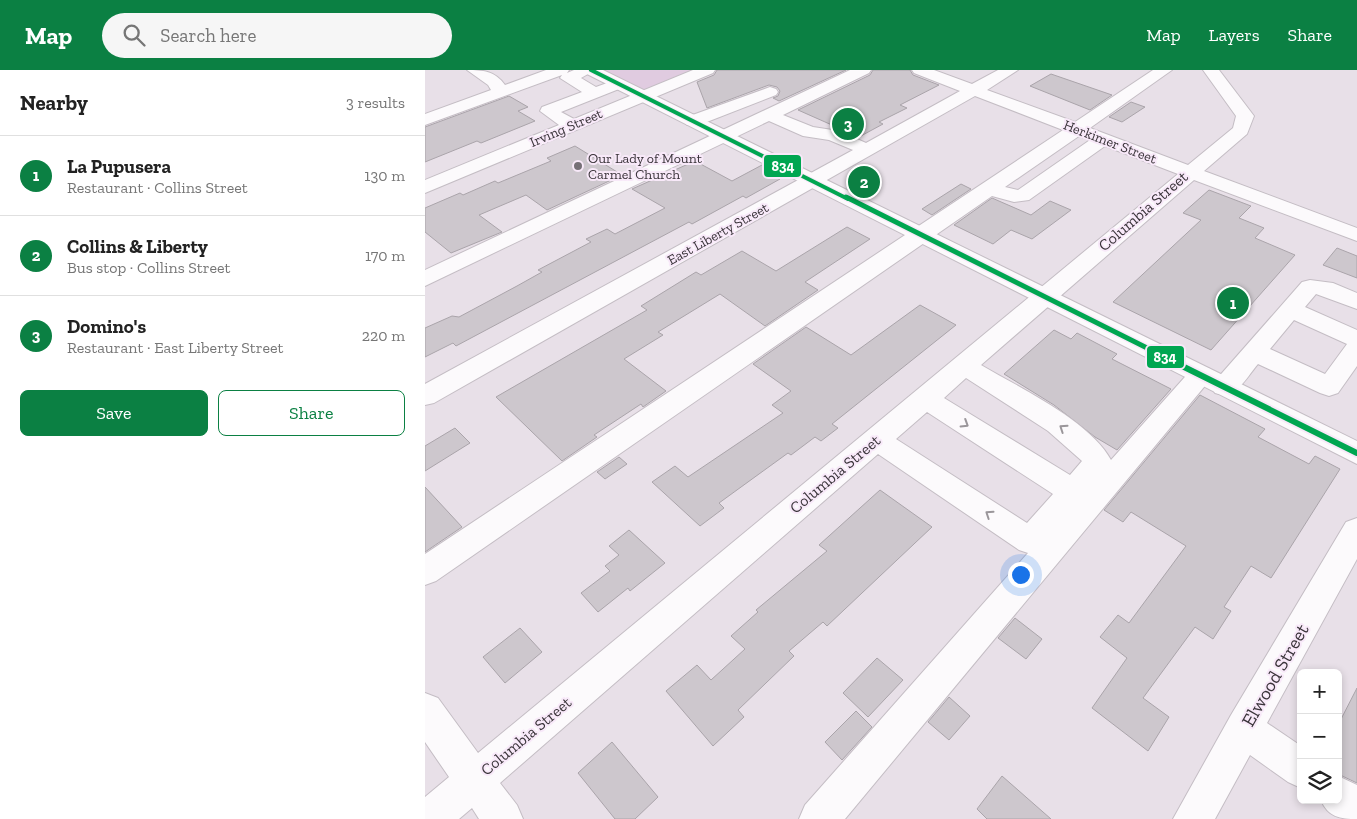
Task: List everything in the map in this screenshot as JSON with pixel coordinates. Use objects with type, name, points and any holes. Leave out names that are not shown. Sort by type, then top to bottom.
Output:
[{"type":"street","points":[[475,70],[495,82],[497,87],[504,91]]},
{"type":"street","points":[[425,120],[504,91],[562,73],[589,70],[1357,453]]},
{"type":"street","name":"Irving Street","points":[[425,187],[707,70]]},
{"type":"street","points":[[425,279],[863,70]]},
{"type":"street","name":"Herkimer Street","points":[[920,70],[1357,235]]},
{"type":"street","name":"East Liberty Street","points":[[425,396],[1010,70]]},
{"type":"street","points":[[425,571],[1164,70]]},
{"type":"street","name":"Columbia Street","points":[[429,819],[1189,172],[1241,130],[1245,116],[1211,70]]},
{"type":"street","points":[[562,73],[595,93]]},
{"type":"street","points":[[573,126],[548,111],[618,84]]},
{"type":"street","points":[[693,122],[770,92]]},
{"type":"street","points":[[768,115],[809,132],[833,135],[868,150]]},
{"type":"street","points":[[989,189],[1022,196],[1104,140]]},
{"type":"street","points":[[876,439],[1029,541],[1082,497],[1213,381],[1255,352],[1310,287],[1325,288],[1357,302]]},
{"type":"street","points":[[1291,310],[1357,339]]},
{"type":"street","points":[[1255,352],[1329,387],[1357,348]]},
{"type":"street","points":[[819,819],[1082,497],[1098,462],[1095,456],[1067,431],[963,365]]},
{"type":"street","points":[[924,398],[1082,497]]},
{"type":"street","name":"Elwood Street","points":[[1193,819],[1357,531]]},
{"type":"street","points":[[425,711],[503,819]]},
{"type":"street","points":[[1244,728],[1297,766]]},
{"type":"street","points":[[1342,798],[1357,809]]},
{"type":"shaded area","points":[[596,70],[703,70],[644,95]]},
{"type":"building","points":[[717,70],[846,70],[779,101],[773,98],[778,96],[780,91],[777,87],[769,85],[707,108],[697,82],[714,75]]},
{"type":"building","points":[[873,70],[910,70],[913,75],[939,85],[900,105],[907,108],[879,122],[883,124],[859,137],[798,110],[870,75]]},
{"type":"building","points":[[1051,74],[1112,95],[1090,110],[1030,86]]},
{"type":"building","points":[[509,96],[528,107],[518,111],[535,121],[481,143],[477,141],[425,162],[425,127]]},
{"type":"building","points":[[1131,102],[1145,107],[1122,122],[1109,117]]},
{"type":"building","points":[[575,146],[622,175],[547,210],[526,195],[479,215],[502,232],[451,253],[425,232],[425,208],[460,193],[463,195],[495,181],[498,183],[551,161],[547,158]]},
{"type":"building","points":[[695,161],[732,181],[762,165],[782,175],[777,178],[780,179],[746,198],[743,196],[692,224],[689,222],[456,346],[453,343],[425,357],[425,328],[452,316],[459,317],[517,286],[542,272],[538,270],[591,242],[586,239],[607,229],[615,234],[665,208],[632,189]]},
{"type":"building","points":[[961,184],[971,189],[932,215],[922,209]]},
{"type":"building","points":[[1209,190],[1251,206],[1239,218],[1264,228],[1255,238],[1295,255],[1211,350],[1113,302],[1201,220],[1183,213]]},
{"type":"building","points":[[992,198],[1031,215],[1050,201],[1071,210],[1032,239],[1011,230],[993,244],[954,225]]},
{"type":"building","points":[[847,227],[870,239],[805,282],[818,290],[765,326],[720,294],[658,332],[663,335],[624,359],[666,391],[643,407],[641,404],[594,435],[597,437],[562,461],[496,397],[647,310],[641,306],[696,272],[701,275],[742,251],[776,271]]},
{"type":"building","points":[[1337,248],[1357,256],[1357,278],[1323,265]]},
{"type":"building","points":[[920,305],[956,325],[832,424],[838,428],[821,441],[815,437],[791,455],[788,453],[719,503],[724,508],[700,526],[652,482],[675,466],[688,477],[783,413],[772,405],[791,391],[753,364],[806,327],[851,355]]},
{"type":"building","points":[[1054,330],[1071,339],[1077,333],[1117,354],[1112,359],[1171,389],[1117,450],[1095,437],[1054,405],[1004,374]]},
{"type":"building","points":[[1200,395],[1265,429],[1258,437],[1309,464],[1315,456],[1340,469],[1271,578],[1251,566],[1224,607],[1231,611],[1213,639],[1195,627],[1143,698],[1169,717],[1148,751],[1092,708],[1127,658],[1100,637],[1118,615],[1129,623],[1186,546],[1131,512],[1123,522],[1104,510]]},
{"type":"building","points":[[455,428],[470,443],[425,471],[425,446]]},
{"type":"building","points":[[619,457],[627,464],[605,479],[597,472]]},
{"type":"building","points":[[425,487],[462,527],[425,552]]},
{"type":"building","points":[[880,490],[932,527],[827,626],[823,622],[789,651],[794,656],[738,710],[744,717],[713,746],[666,691],[697,665],[711,680],[745,649],[731,636],[758,612],[756,610],[827,551],[819,545]]},
{"type":"building","points":[[629,530],[665,563],[630,591],[628,588],[598,612],[581,593],[610,571],[605,566],[619,555],[609,546]]},
{"type":"building","points":[[1015,618],[1042,639],[1026,659],[998,638]]},
{"type":"building","points":[[520,628],[542,652],[505,683],[483,657]]},
{"type":"building","points":[[877,658],[903,680],[868,717],[843,693]]},
{"type":"building","points":[[1357,688],[1357,783],[1342,776],[1342,717]]},
{"type":"building","points":[[949,697],[970,716],[949,740],[928,722]]},
{"type":"building","points":[[856,711],[872,727],[842,760],[825,742]]},
{"type":"building","points":[[612,742],[658,797],[635,819],[615,819],[578,773]]},
{"type":"building","points":[[1002,776],[1051,819],[987,819],[977,809]]},
{"type":"transit line","name":"834","points":[[591,70],[1357,453]]},
{"type":"place","name":"Domino's","points":[[848,124]]},
{"type":"place","name":"Our Lady of Mount Carmel Church","points":[[578,166]]},
{"type":"place","name":"Collins & Liberty","points":[[864,182]]},
{"type":"place","name":"La Pupusera","points":[[1233,303]]}]
